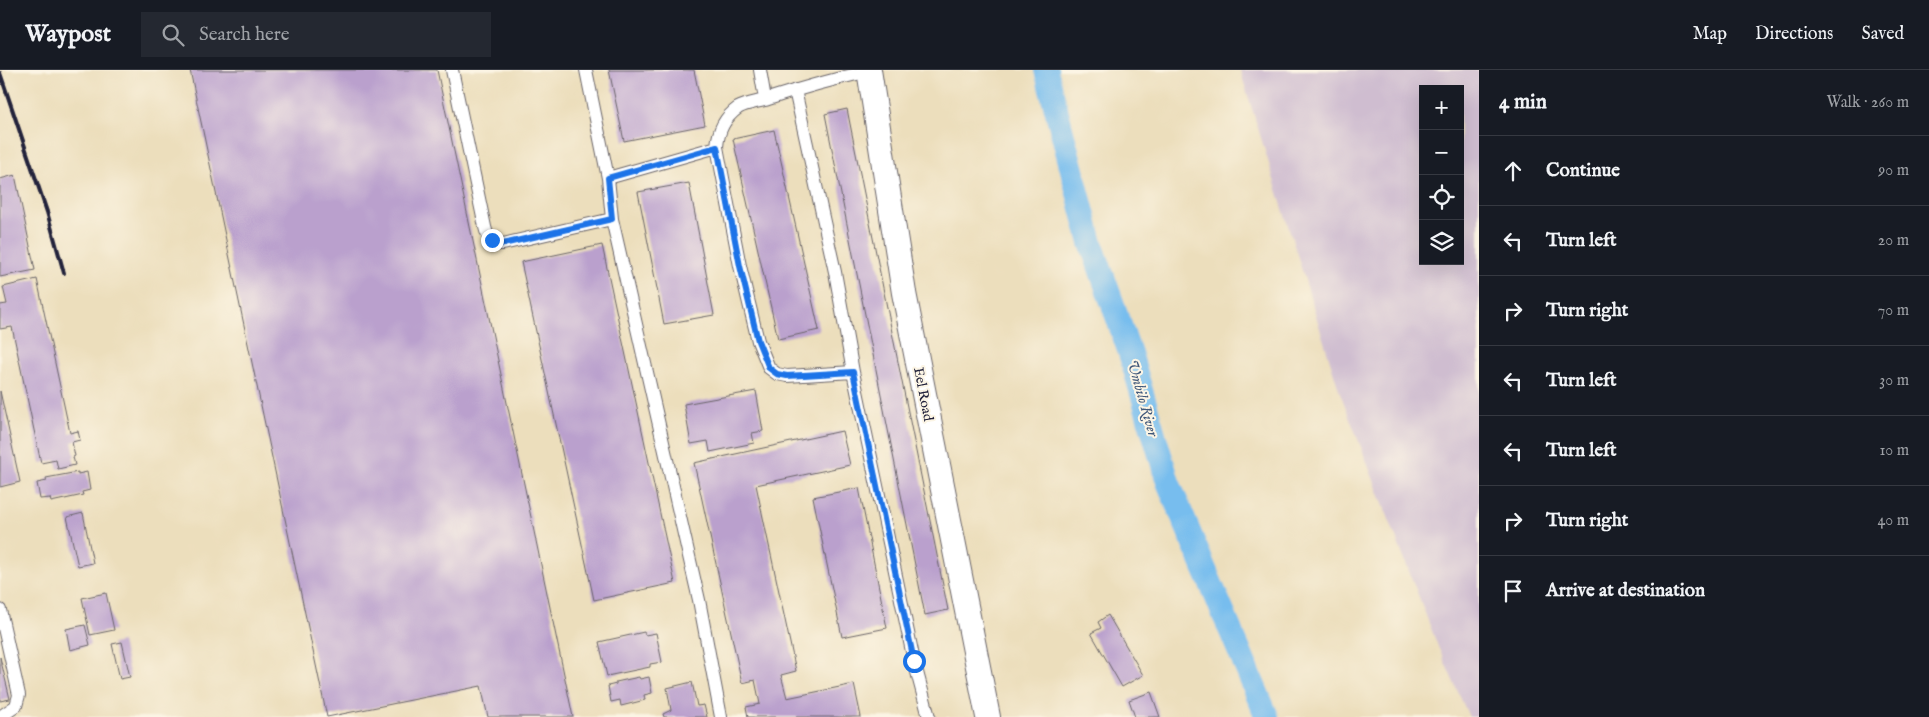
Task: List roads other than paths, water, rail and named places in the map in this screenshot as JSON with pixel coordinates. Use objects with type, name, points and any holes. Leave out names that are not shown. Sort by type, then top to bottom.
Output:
[{"type":"street","name":"Eel Road","points":[[869,71],[904,293],[988,717]]},
{"type":"lane","points":[[452,70],[486,232],[492,240],[497,244],[503,244],[612,219]]},
{"type":"lane","points":[[586,70],[608,178],[612,219],[699,600],[721,717]]},
{"type":"lane","points":[[760,70],[766,100]]},
{"type":"lane","points":[[853,372],[787,376],[777,374],[769,368],[758,341],[740,266],[717,147],[718,132],[733,112],[741,106],[869,71]]},
{"type":"lane","points":[[795,90],[835,272],[853,372],[914,661],[929,717]]},
{"type":"lane","points":[[608,178],[717,147]]},
{"type":"lane","points":[[0,610],[18,695],[16,706],[0,717]]},
{"type":"waterway","name":"Umbilo River","points":[[1046,70],[1091,243],[1130,353],[1168,482],[1267,717]]},
{"type":"railway","points":[[0,73],[47,212],[64,273]]}]
